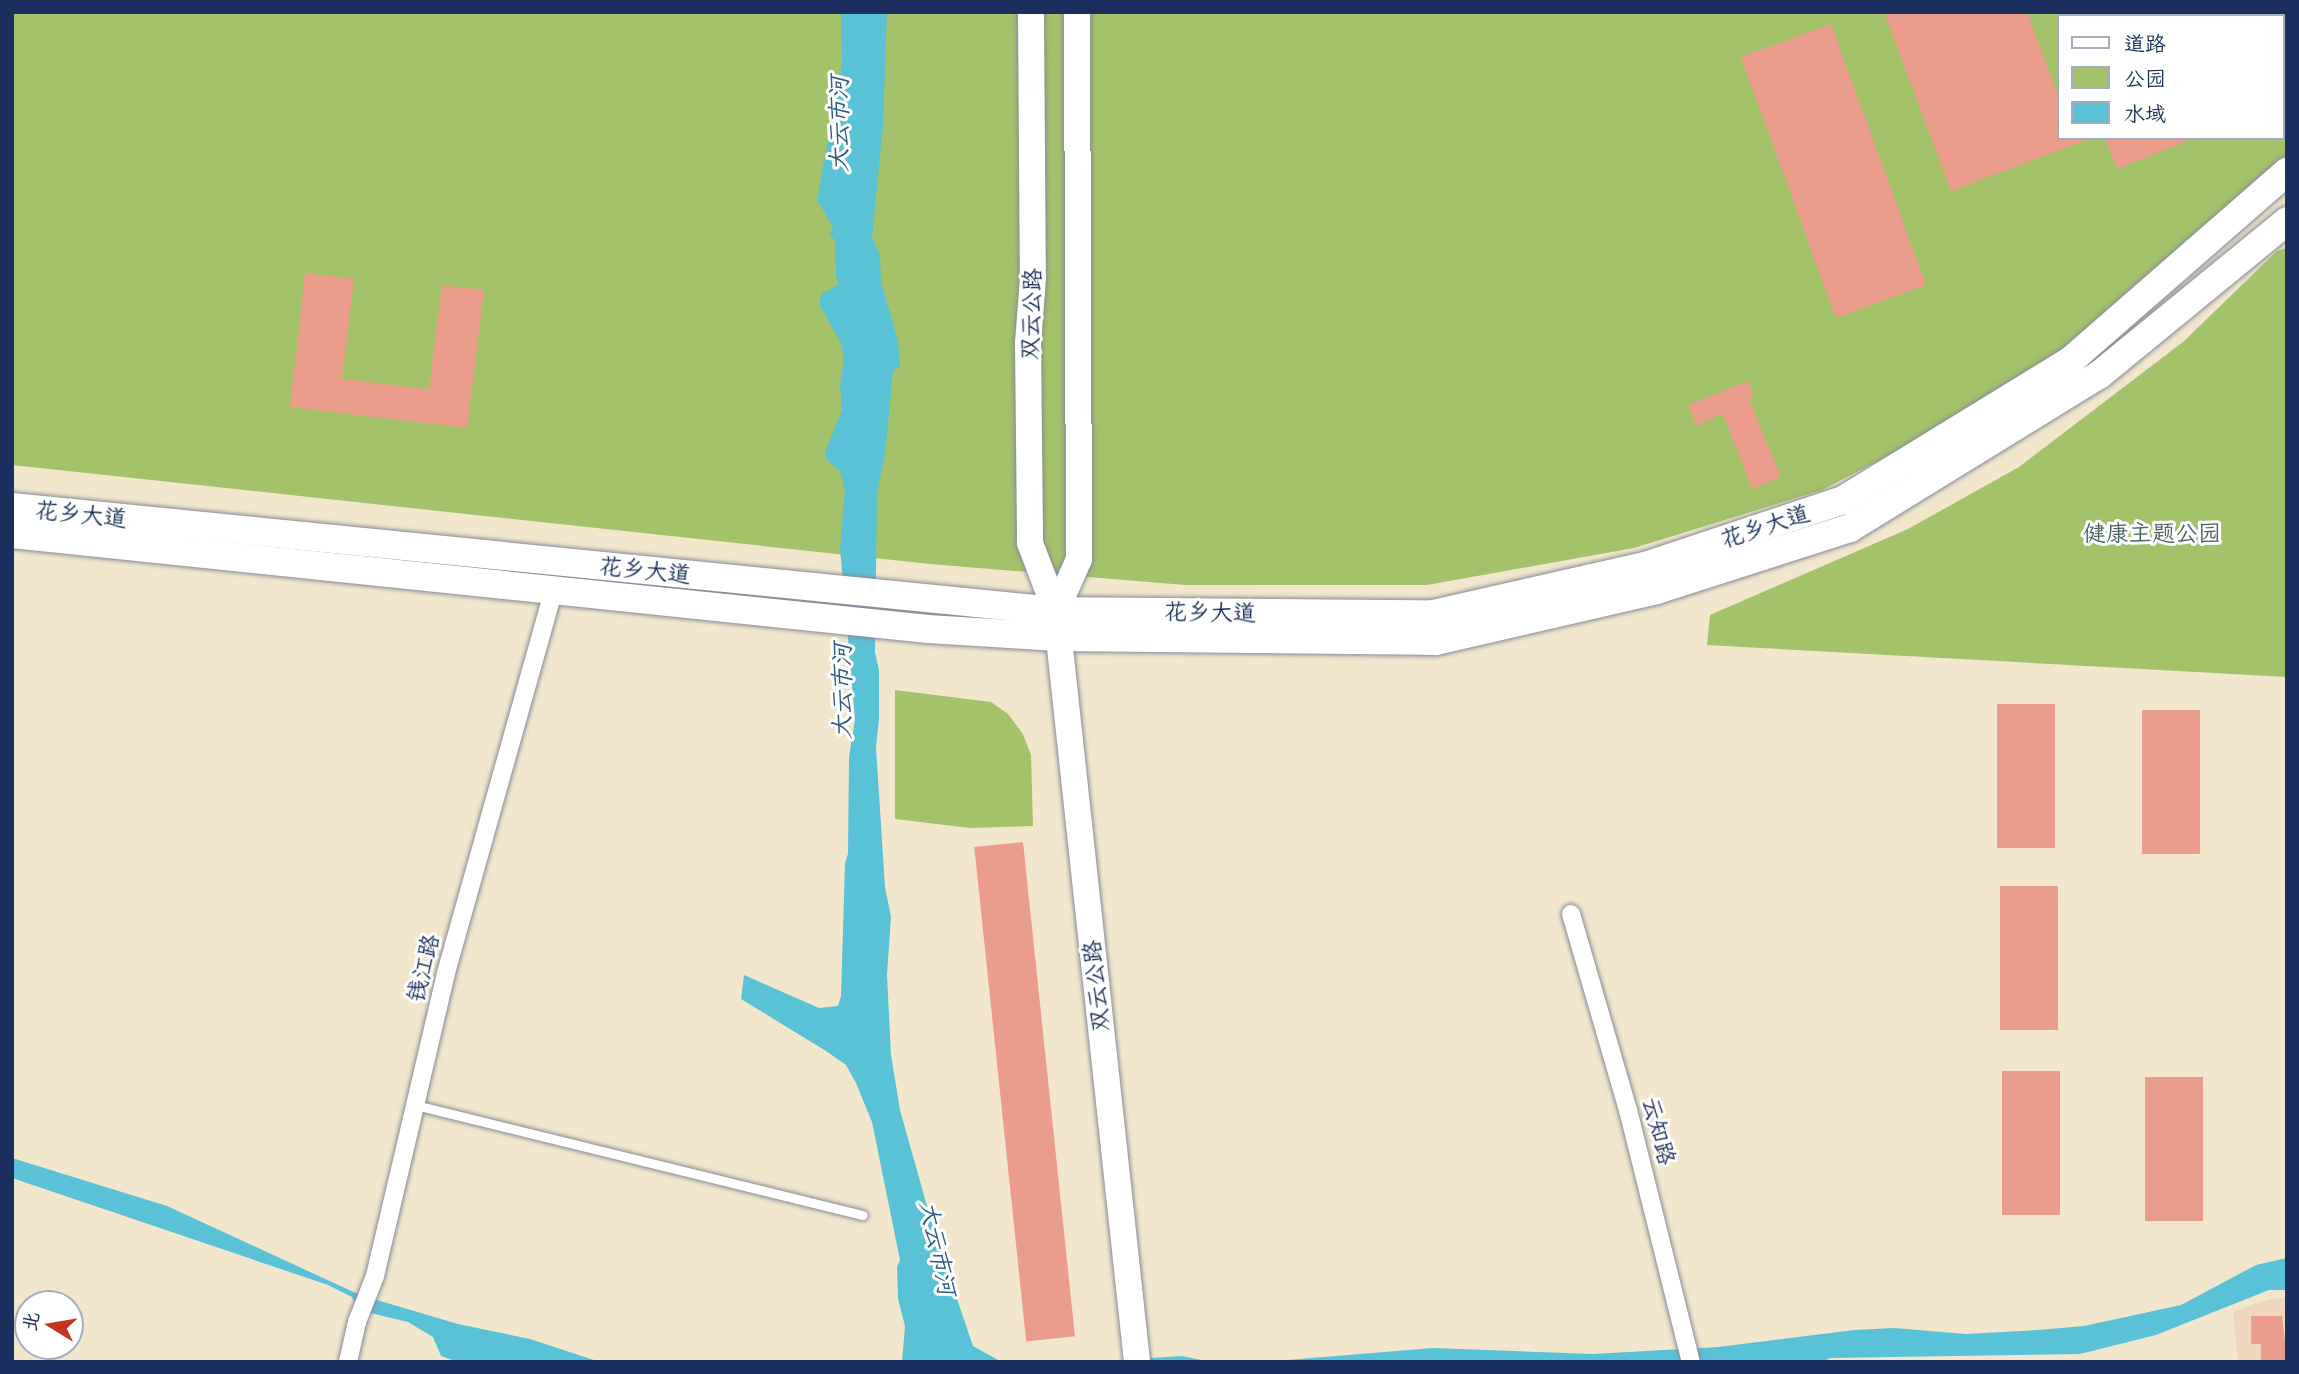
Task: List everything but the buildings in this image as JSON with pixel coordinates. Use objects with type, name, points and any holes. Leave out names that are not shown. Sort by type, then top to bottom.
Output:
[{"type":"main road","name":"花乡大道","points":[[12,534],[554,588],[888,626],[1433,614],[1645,566],[1843,500],[2070,361],[2287,172]]},
{"type":"main road","name":"花乡大道","points":[[12,507],[890,593],[1057,624],[1436,641],[1657,590],[1850,528],[2099,374],[2287,221]]},
{"type":"street","name":"双云公路","points":[[1031,12],[1033,278],[1028,343],[1030,543],[1057,624],[1137,1352]]},
{"type":"street","name":"双云公路","points":[[1057,624],[1079,559],[1077,12]]},
{"type":"street","name":"钱江路","points":[[348,1362],[357,1322],[375,1276],[446,973],[554,588]]},
{"type":"street","name":"云知路","points":[[1571,914],[1628,1110],[1691,1362]]},
{"type":"lane","points":[[415,1105],[863,1214]]},
{"type":"shaded area","points":[[2287,1298],[2287,1362],[2238,1362],[2233,1312],[2269,1299]]},
{"type":"green space","points":[[12,12],[2287,12],[2287,160],[2066,352],[1905,447],[1822,490],[1634,548],[1427,585],[1185,585],[930,564],[12,465]]},
{"type":"green space","name":"健康主题公园","points":[[2287,248],[2287,677],[1707,645],[1710,615],[1908,529],[2019,467],[2183,342],[2277,251]]},
{"type":"green space","points":[[895,690],[991,702],[1008,714],[1023,734],[1031,755],[1033,826],[970,828],[895,819]]},
{"type":"water","name":"大云市河","points":[[841,12],[887,12],[883,126],[872,238],[880,255],[881,282],[898,341],[900,367],[893,370],[885,455],[877,492],[875,652],[879,670],[879,719],[876,747],[885,887],[891,917],[887,975],[891,1055],[900,1110],[934,1231],[973,1346],[998,1360],[1019,1362],[902,1362],[905,1326],[898,1299],[897,1267],[900,1260],[872,1122],[856,1083],[846,1065],[741,999],[744,975],[819,1008],[838,1006],[841,996],[845,863],[848,854],[849,757],[855,719],[840,548],[845,490],[840,471],[827,460],[825,452],[842,410],[840,385],[844,359],[841,343],[820,306],[820,299],[823,293],[839,284],[836,277],[835,240],[829,235],[833,227],[817,200],[842,63]]},
{"type":"water","points":[[12,1158],[167,1206],[360,1295],[458,1324],[530,1339],[600,1362],[458,1362],[441,1356],[433,1337],[408,1322],[358,1310],[352,1297],[328,1285],[12,1178]]},
{"type":"water","points":[[2287,1258],[2287,1290],[2269,1290],[2156,1335],[2080,1354],[1830,1358],[1823,1362],[1212,1362],[1287,1360],[1433,1348],[1593,1354],[1718,1347],[1854,1330],[1894,1328],[1966,1334],[2084,1326],[2181,1305],[2256,1265]]},
{"type":"water","points":[[1182,1356],[1212,1362],[1090,1362]]}]
